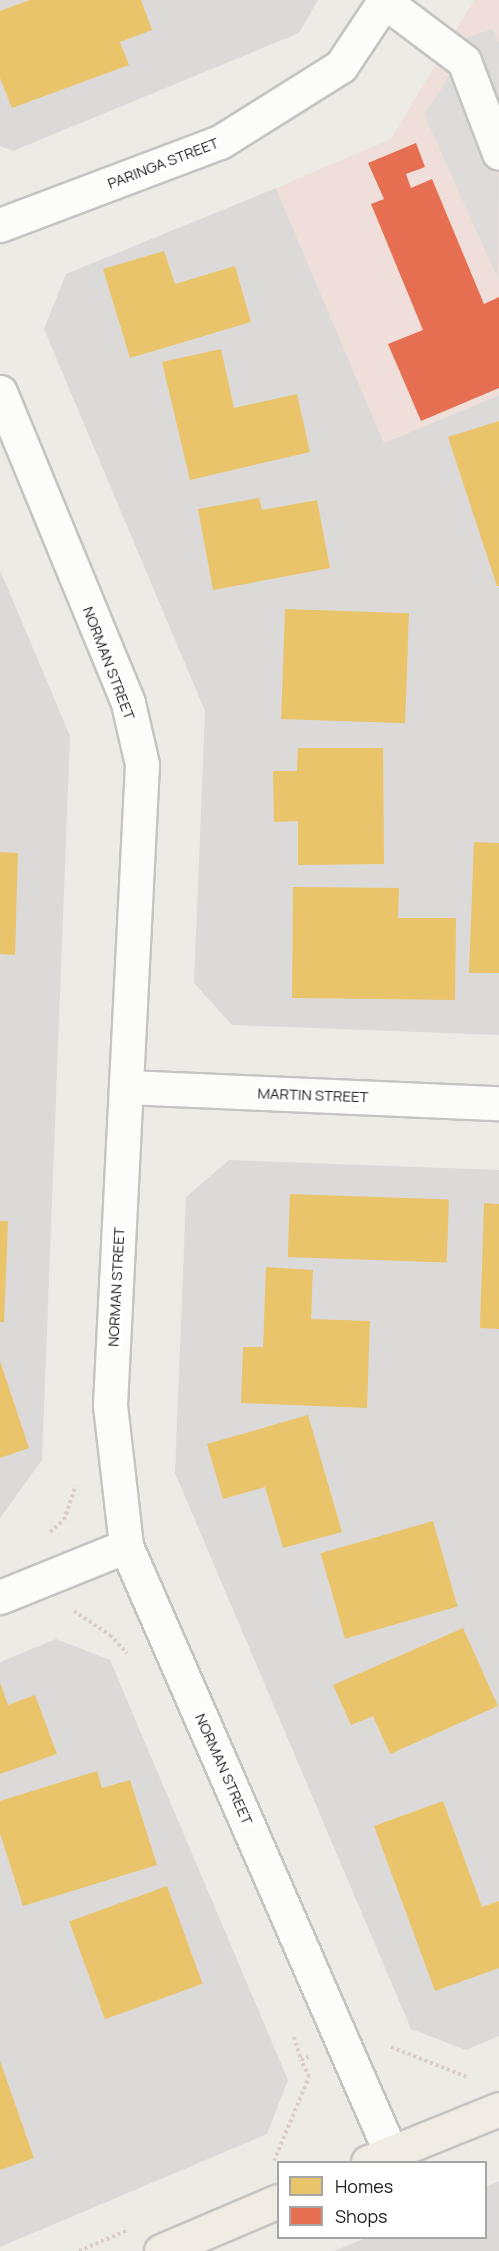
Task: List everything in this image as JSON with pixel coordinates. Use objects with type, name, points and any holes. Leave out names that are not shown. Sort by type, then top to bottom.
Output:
[{"type":"main road","points":[[380,2158],[499,2109]]},
{"type":"main road","points":[[161,2251],[277,2202]]},
{"type":"street","points":[[384,1],[464,61],[499,153]]},
{"type":"street","name":"PARINGA STREET","points":[[0,225],[220,142],[341,66],[384,1]]},
{"type":"street","name":"NORMAN STREET","points":[[0,392],[128,703],[142,764],[110,1406],[126,1546],[380,2158]]},
{"type":"street","name":"MARTIN STREET","points":[[126,1086],[499,1103]]},
{"type":"street","points":[[0,1598],[126,1546]]},
{"type":"path","points":[[43,1538],[64,1520],[78,1474]]},
{"type":"path","points":[[399,2051],[463,2078],[476,2076]]},
{"type":"path","points":[[270,2170],[309,2077],[301,2060]]},
{"type":"path","points":[[79,2251],[132,2228]]},
{"type":"shaded area","points":[[0,0],[318,0],[299,33],[13,151],[0,146]]},
{"type":"shaded area","points":[[474,0],[499,0],[499,395],[384,443],[276,188],[391,139]]},
{"type":"shaded area","points":[[493,29],[499,43],[498,279],[424,114],[444,85],[468,37]]},
{"type":"shaded area","points":[[276,188],[384,443],[499,395],[499,1035],[232,1025],[194,983],[205,711],[44,329],[66,274]]},
{"type":"shaded area","points":[[0,570],[70,736],[42,1460],[0,1518]]},
{"type":"shaded area","points":[[229,1160],[499,1170],[499,2036],[466,2050],[411,2029],[175,1473],[186,1197]]},
{"type":"shaded area","points":[[56,1639],[110,1660],[288,2080],[267,2134],[0,2247],[0,1662]]},
{"type":"shaded area","points":[[499,2181],[499,2251],[334,2251],[364,2239],[487,2239],[487,2187]]},
{"type":"building: Homes","points":[[30,0],[141,0],[152,30],[120,42],[129,65],[12,108],[0,78],[0,11]]},
{"type":"building: Homes","points":[[164,251],[175,284],[235,266],[251,322],[130,358],[103,269]]},
{"type":"building: Homes","points":[[221,349],[234,408],[297,394],[310,452],[190,480],[162,362]]},
{"type":"building: Homes","points":[[499,421],[499,586],[497,586],[448,437]]},
{"type":"building: Homes","points":[[259,498],[262,510],[317,500],[330,568],[213,590],[198,509]]},
{"type":"building: Homes","points":[[285,609],[409,613],[405,723],[281,719]]},
{"type":"building: Homes","points":[[298,748],[383,748],[384,864],[298,865],[298,821],[274,822],[273,771],[297,771]]},
{"type":"building: Homes","points":[[474,842],[499,843],[499,973],[469,973]]},
{"type":"building: Homes","points":[[0,852],[18,853],[15,955],[0,954]]},
{"type":"building: Homes","points":[[293,887],[399,888],[398,918],[456,918],[455,1000],[292,998]]},
{"type":"building: Homes","points":[[290,1194],[449,1200],[447,1263],[288,1257]]},
{"type":"building: Homes","points":[[484,1203],[499,1204],[499,1329],[480,1328]]},
{"type":"building: Homes","points":[[0,1221],[8,1221],[4,1322],[0,1322]]},
{"type":"building: Homes","points":[[266,1267],[313,1270],[311,1319],[370,1321],[367,1408],[241,1403],[243,1347],[263,1347]]},
{"type":"building: Homes","points":[[0,1361],[29,1448],[0,1458]]},
{"type":"building: Homes","points":[[308,1415],[342,1532],[283,1548],[265,1487],[223,1499],[207,1444]]},
{"type":"building: Homes","points":[[433,1521],[458,1607],[345,1639],[321,1553]]},
{"type":"building: Homes","points":[[463,1628],[498,1706],[390,1754],[373,1716],[351,1725],[333,1685]]},
{"type":"building: Homes","points":[[0,1683],[8,1705],[35,1695],[57,1754],[0,1774]]},
{"type":"building: Homes","points":[[97,1771],[102,1788],[130,1780],[157,1865],[23,1906],[0,1833],[0,1801]]},
{"type":"building: Homes","points":[[443,1801],[482,1907],[499,1901],[499,1968],[435,1991],[374,1826]]},
{"type":"building: Homes","points":[[167,1886],[203,1984],[105,2019],[69,1922]]},
{"type":"building: Homes","points":[[0,2061],[34,2158],[0,2170]]},
{"type":"building: Shops","points":[[416,143],[425,167],[406,174],[411,188],[432,179],[484,304],[499,297],[499,388],[421,421],[388,344],[423,330],[371,204],[384,199],[368,163]]}]
